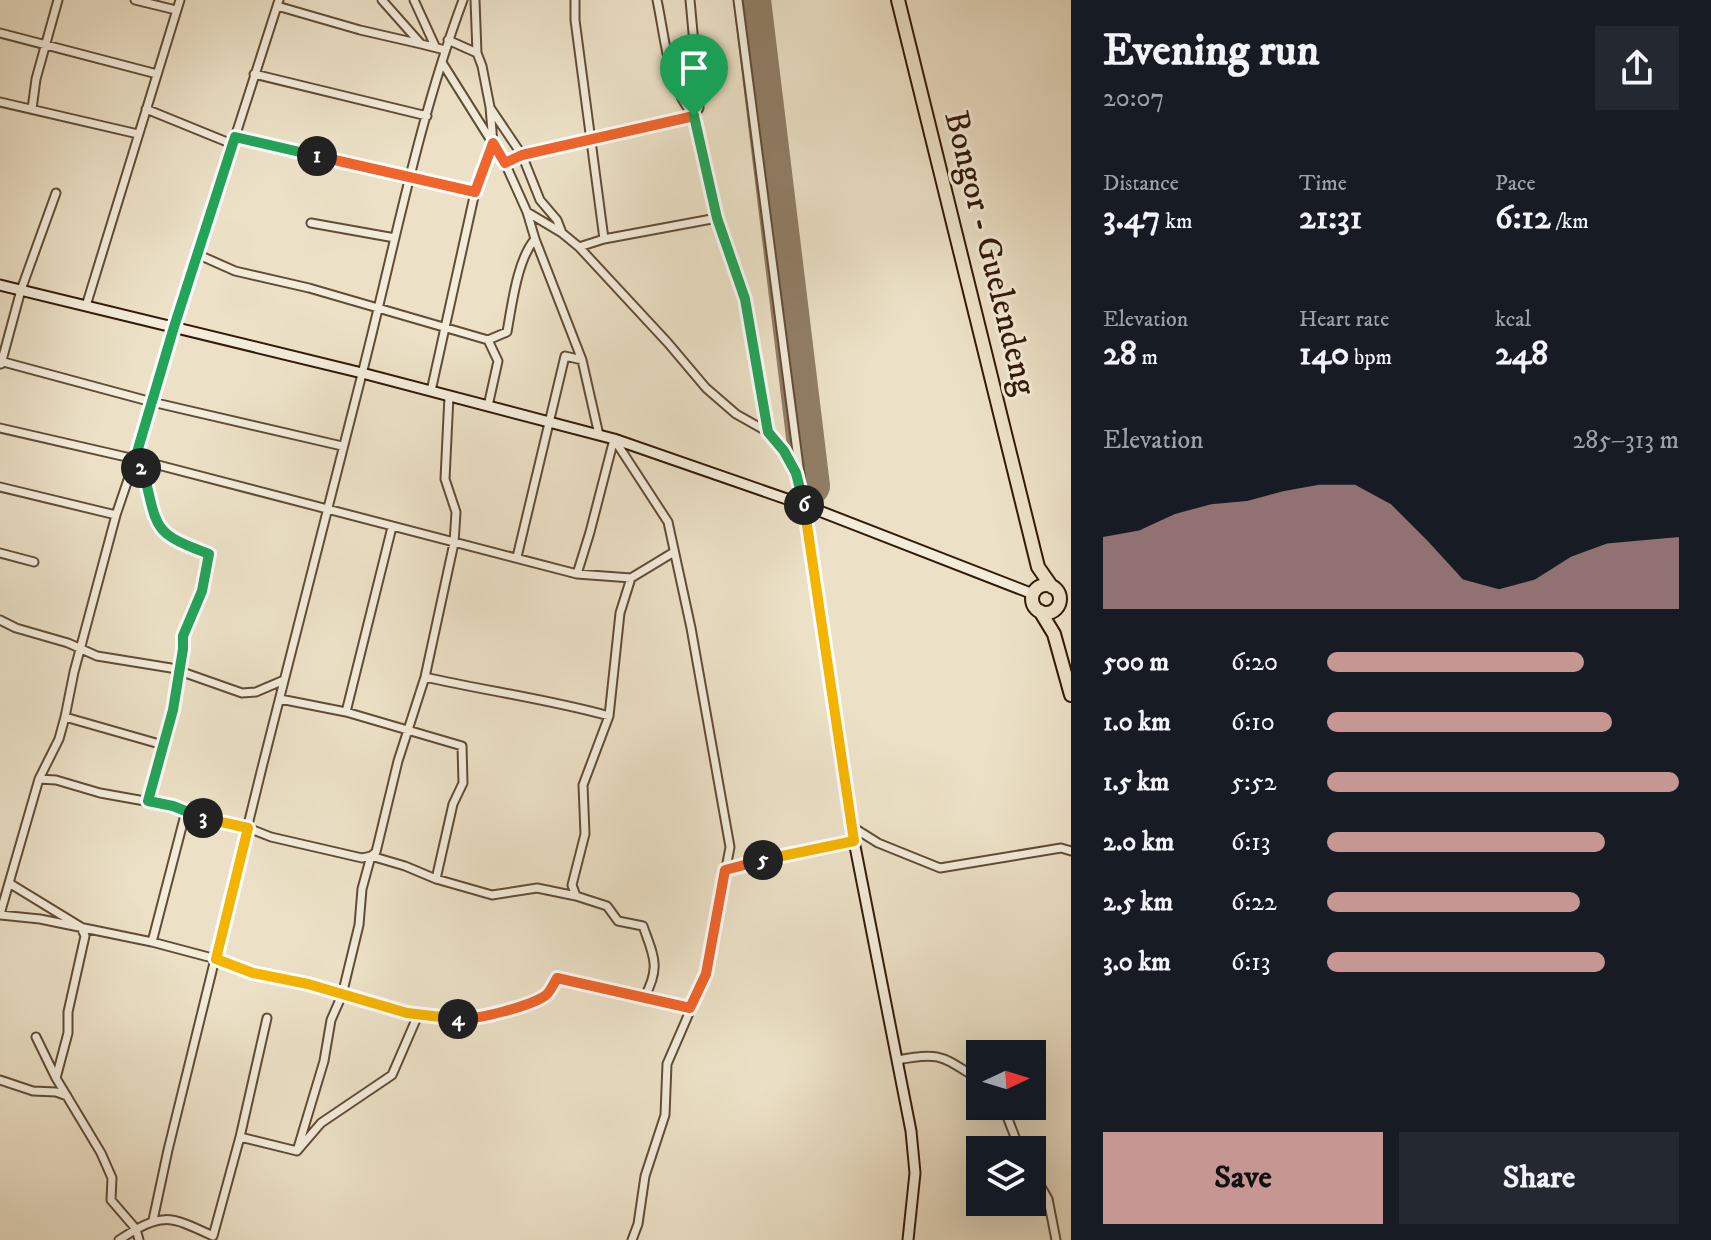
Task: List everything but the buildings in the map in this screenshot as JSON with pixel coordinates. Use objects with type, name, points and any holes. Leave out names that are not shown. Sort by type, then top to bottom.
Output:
[{"type":"highway","name":"Bongor - Guelendeng","points":[[898,0],[1038,567],[1035,592]]},
{"type":"highway","name":"Bongor - Guelendeng","points":[[1038,567],[1052,587]]},
{"type":"highway","points":[[1054,634],[1058,594],[1052,587],[1042,586],[1035,592],[1033,604],[1054,634],[1067,666],[1071,695]]},
{"type":"highway","points":[[1040,611],[1050,612],[1058,606]]},
{"type":"street","points":[[32,109],[58,0]]},
{"type":"street","points":[[135,0],[176,10]]},
{"type":"street","points":[[86,306],[180,0]]},
{"type":"street","points":[[382,0],[421,44]]},
{"type":"street","points":[[414,0],[435,46]]},
{"type":"street","points":[[153,1220],[377,308],[445,50],[463,0]]},
{"type":"street","points":[[431,391],[475,192],[493,143],[490,107],[477,53],[475,0]]},
{"type":"street","points":[[575,0],[575,20],[604,239]]},
{"type":"street","points":[[657,0],[677,92],[694,116],[717,218],[745,299],[768,432]]},
{"type":"street","points":[[505,163],[522,155],[694,116],[699,108],[699,98],[690,0]]},
{"type":"street","points":[[738,0],[804,505],[851,826],[911,1131],[915,1173],[908,1240]]},
{"type":"street","points":[[445,50],[360,30],[278,3],[116,515],[59,739],[39,779],[0,915],[152,942],[216,959],[253,973],[308,984],[418,1015],[471,1020],[491,1016],[547,995],[557,978],[690,1008]]},
{"type":"street","points":[[0,33],[157,74]]},
{"type":"street","points":[[448,40],[477,53]]},
{"type":"street","points":[[443,64],[505,163],[527,212],[582,360],[599,435]]},
{"type":"street","points":[[254,74],[427,116]]},
{"type":"street","points":[[0,102],[138,134]]},
{"type":"street","points":[[490,107],[522,155],[540,200],[557,220],[562,233]]},
{"type":"street","points":[[146,109],[234,140],[475,192]]},
{"type":"street","points":[[56,193],[21,290],[0,363],[342,446]]},
{"type":"street","points":[[527,212],[579,247],[706,388],[736,414],[768,432],[784,451],[796,473],[804,505]]},
{"type":"street","points":[[579,247],[604,239],[717,218]]},
{"type":"street","points":[[311,223],[395,238]]},
{"type":"street","points":[[199,255],[235,271],[488,340],[507,332],[515,291],[529,246],[535,239]]},
{"type":"street","points":[[0,285],[362,373],[614,439],[804,505],[1035,592]]},
{"type":"street","points":[[488,340],[498,361],[488,406]]},
{"type":"street","points":[[517,557],[565,356],[582,360]]},
{"type":"street","points":[[39,779],[148,801],[186,811],[211,822],[248,828],[271,837],[362,858],[376,852],[407,731],[425,677],[454,543],[456,512],[445,479],[449,396]]},
{"type":"street","points":[[0,428],[135,459],[577,574],[631,578],[674,552]]},
{"type":"street","points":[[614,439],[668,522],[691,628],[730,847],[706,974],[667,1064],[665,1115],[645,1176],[638,1224],[632,1240]]},
{"type":"street","points":[[577,574],[614,439]]},
{"type":"street","points":[[135,459],[146,480],[154,513],[164,533],[209,554],[202,591],[183,636],[180,672],[148,801]]},
{"type":"street","points":[[0,487],[116,515]]},
{"type":"street","points":[[346,712],[392,527]]},
{"type":"street","points":[[0,553],[34,562]]},
{"type":"street","points":[[576,896],[572,885],[585,834],[583,785],[609,716],[620,613],[631,578]]},
{"type":"street","points":[[0,620],[97,656],[180,672],[242,693],[256,692],[284,680]]},
{"type":"street","points":[[425,677],[556,701],[609,716]]},
{"type":"street","points":[[280,699],[346,712],[462,746],[463,783],[453,804],[436,879]]},
{"type":"street","points":[[65,717],[163,745]]},
{"type":"street","points":[[152,942],[186,811]]},
{"type":"street","points":[[851,826],[878,843],[940,868],[1061,848],[1071,851]]},
{"type":"street","points":[[725,870],[854,841]]},
{"type":"street","points":[[371,856],[492,895],[537,888],[607,906],[618,921],[643,926],[654,964],[654,980],[644,998]]},
{"type":"street","points":[[297,1151],[324,1061],[331,1020],[342,995],[371,856]]},
{"type":"street","points":[[9,883],[81,927],[85,936],[68,1012],[68,1033],[56,1078]]},
{"type":"street","points":[[297,1151],[321,1123],[392,1075],[418,1015]]},
{"type":"street","points":[[119,1240],[153,1220],[180,1220],[213,1236],[240,1137],[267,1018]]},
{"type":"street","points":[[36,1037],[56,1078],[101,1153],[112,1178],[111,1200],[136,1229],[139,1240]]},
{"type":"street","points":[[897,1060],[925,1054],[937,1055],[966,1072]]},
{"type":"street","points":[[0,1080],[33,1091],[67,1096]]},
{"type":"street","points":[[240,1137],[297,1151]]},
{"type":"street","points":[[1046,1196],[1056,1240]]},
{"type":"runway","points":[[752,0],[811,486]]},
{"type":"route","points":[[694,116],[717,218],[745,299],[768,432],[784,451],[796,473],[804,505],[854,841],[725,870],[706,974],[690,1008],[557,978],[547,995],[491,1016],[471,1020],[407,1013],[308,984],[253,973],[216,959],[248,828],[211,822],[173,806],[148,801],[173,710],[183,636],[202,591],[209,554],[164,533],[154,513],[146,480],[135,459],[235,137],[475,192],[493,143],[505,163],[522,155],[694,116]]}]
